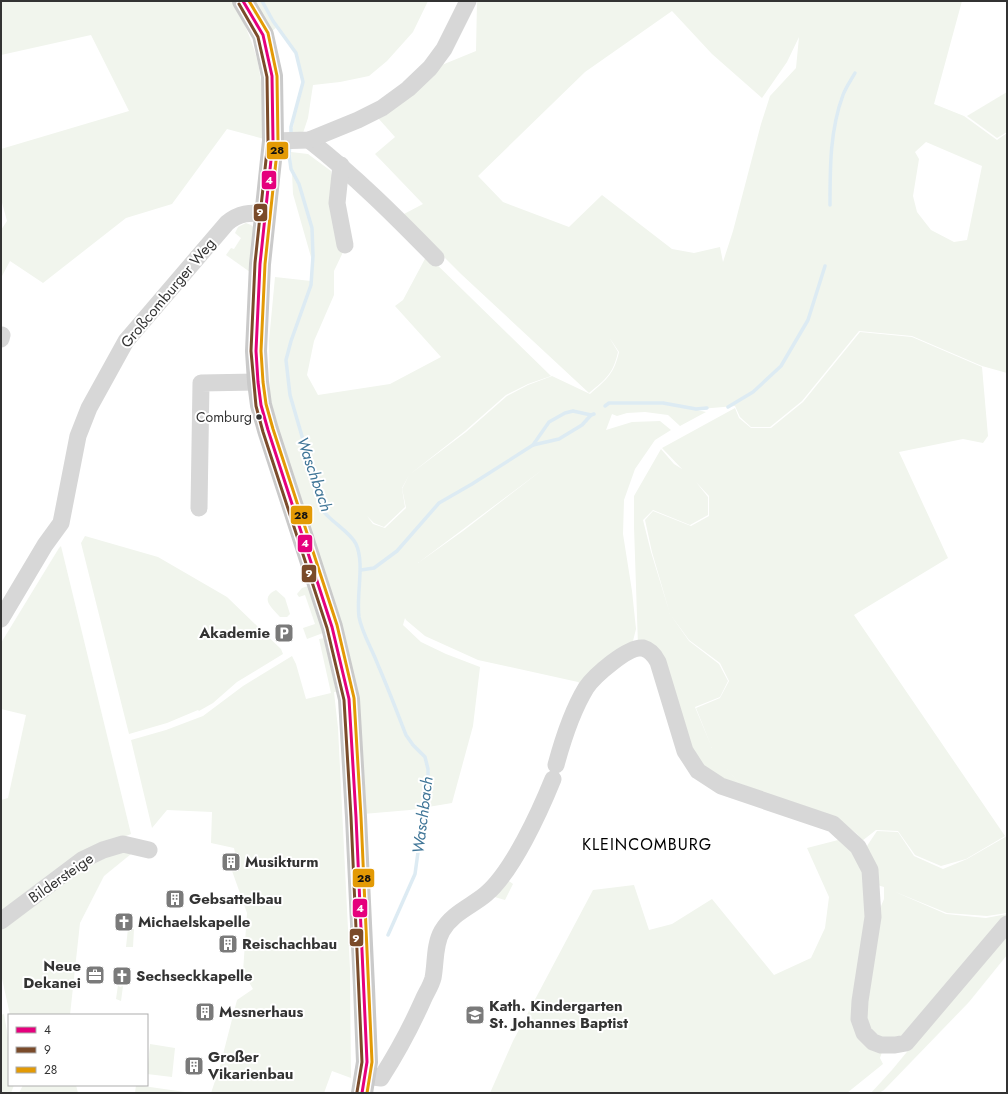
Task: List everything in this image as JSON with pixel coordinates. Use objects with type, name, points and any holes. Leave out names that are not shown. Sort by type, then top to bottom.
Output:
[{"type":"main road","points":[[243,1],[263,35],[272,76],[273,141],[260,264],[256,351],[261,405],[332,627],[349,699],[367,1062],[363,1085]]},
{"type":"street","points":[[273,141],[309,140],[358,120],[382,108],[408,90],[430,68],[444,49],[468,1]]},
{"type":"street","points":[[309,140],[341,165],[436,258]]},
{"type":"street","points":[[341,165],[337,203],[345,245]]},
{"type":"street","name":"Großcomburger Weg","points":[[1,619],[60,522],[78,436],[89,408],[126,341],[234,217],[242,213],[265,214]]},
{"type":"street","points":[[200,508],[201,382],[258,382]]},
{"type":"street","points":[[363,1085],[381,1078],[390,1065],[414,1021],[433,979],[434,956],[442,930],[456,914],[487,893],[503,875],[526,837],[555,772],[575,709],[587,687],[607,666],[633,649],[642,648],[652,653],[658,662],[684,751],[698,771],[721,786],[833,824],[858,847],[870,870],[873,917],[860,1001],[859,1019],[864,1033],[873,1042],[895,1045],[906,1043],[1007,924]]},
{"type":"street","name":"Bildersteige","points":[[1,922],[82,860],[103,850],[123,844],[149,850]]},
{"type":"shaded area","points":[[1,1],[234,1],[247,29],[257,59],[262,88],[264,139],[227,129],[172,204],[126,218],[43,283],[10,261],[1,278],[1,230],[7,221],[1,199],[1,149],[129,111],[91,35],[1,55]]},
{"type":"shaded area","points":[[253,1],[428,1],[413,32],[387,61],[369,76],[340,82],[313,85],[308,118],[303,133],[289,135],[293,127],[302,80],[295,53],[278,26],[269,34]]},
{"type":"shaded area","points":[[477,1],[962,1],[934,104],[964,116],[997,140],[1007,133],[1007,373],[982,366],[912,336],[859,331],[802,401],[770,427],[751,427],[740,417],[735,406],[700,409],[680,406],[706,412],[680,426],[668,415],[645,412],[627,413],[617,416],[612,414],[606,430],[632,422],[660,421],[671,430],[655,440],[635,469],[624,500],[623,534],[636,629],[632,645],[581,684],[578,682],[478,660],[425,636],[405,618],[403,625],[421,642],[446,654],[480,667],[473,726],[452,803],[410,810],[363,814],[358,769],[270,397],[269,341],[275,277],[311,281],[311,257],[293,194],[291,152],[308,154],[331,171],[344,250],[334,271],[334,295],[314,341],[307,375],[318,395],[390,384],[441,357],[395,306],[403,300],[427,255],[551,376],[528,384],[506,395],[465,431],[409,475],[466,432],[507,396],[528,385],[552,376],[590,394],[609,376],[615,366],[619,352],[609,337],[618,352],[614,366],[608,376],[589,393],[461,274],[402,215],[423,204],[375,154],[395,137],[378,118],[432,69],[476,51]],"holes":[[[672,11],[712,54],[762,98],[787,62],[799,37],[796,68],[770,96],[723,262],[720,247],[694,253],[672,249],[602,195],[569,227],[503,202],[478,176],[585,72]],[[926,142],[982,166],[967,240],[954,242],[931,230],[917,212],[913,196],[919,159],[915,152]],[[546,467],[463,531],[418,563]],[[402,489],[406,508],[385,528],[373,524],[367,516],[374,523],[384,527],[405,507]]]},
{"type":"shaded area","points":[[1007,92],[1007,132],[997,138],[967,116]]},
{"type":"shaded area","points":[[246,223],[254,228],[250,272],[226,255],[231,248],[234,249],[241,238],[235,233],[238,227]]},
{"type":"shaded area","points":[[860,332],[912,337],[982,367],[988,436],[983,443],[963,439],[899,452],[948,558],[854,615],[1005,836],[966,859],[941,866],[915,855],[898,831],[876,830],[862,841],[857,834],[836,818],[746,792],[715,754],[745,791],[701,767],[687,746],[661,659],[638,646],[634,496],[661,449],[674,464],[682,469],[662,448],[735,408],[739,418],[751,428],[771,428],[803,402]],"holes":[[[696,482],[709,496],[709,516],[691,526],[653,511],[645,520],[652,552],[670,614],[651,552],[643,520],[653,510],[690,525],[708,515],[708,497]],[[670,614],[689,640],[720,663],[729,681],[720,698],[696,708],[712,748],[695,707],[720,697],[728,681],[719,664],[689,641]]]},
{"type":"shaded area","points":[[85,536],[158,557],[227,597],[281,649],[283,654],[237,682],[213,703],[199,711],[198,710],[167,723],[129,734],[81,543]]},
{"type":"shaded area","points":[[61,546],[131,834],[106,844],[1,918],[1,800],[8,798],[26,715],[1,709],[1,643]]},
{"type":"shaded area","points":[[308,586],[323,633],[307,639],[303,628],[315,624],[305,595],[299,597],[297,594],[302,588]]},
{"type":"shaded area","points":[[276,590],[285,598],[290,614],[287,617],[280,617],[269,603],[268,596]]},
{"type":"shaded area","points":[[325,638],[336,692],[334,692],[338,728],[350,969],[351,1078],[332,1071],[324,1093],[211,1093],[220,1066],[237,1000],[253,989],[243,972],[247,913],[231,868],[235,867],[237,862],[234,848],[211,843],[212,812],[167,810],[152,828],[131,740],[166,730],[203,716],[243,686],[292,656],[296,664],[306,699],[331,693],[319,639]]},
{"type":"shaded area","points":[[877,831],[898,832],[914,856],[943,869],[967,859],[1007,836],[1007,913],[987,916],[947,913],[893,891],[946,914],[986,918],[1007,914],[1007,920],[910,1033],[890,1041],[867,1032],[864,1007],[874,923],[884,899],[884,887],[877,885],[865,849]]},
{"type":"shaded area","points":[[842,839],[857,855],[866,878],[867,907],[856,1001],[882,1052],[880,1058],[883,1064],[847,1093],[490,1093],[513,1041],[593,890],[634,885],[649,930],[672,924],[712,899],[774,975],[811,958],[825,928],[829,897],[807,848]]},
{"type":"shaded area","points":[[126,847],[131,854],[104,876],[80,923],[70,1014],[10,1014],[1,974],[1,928],[58,882]]},
{"type":"shaded area","points":[[509,881],[513,884],[505,900],[491,896]]},
{"type":"shaded area","points":[[128,928],[134,929],[133,947],[126,947]]},
{"type":"shaded area","points":[[1007,931],[1007,955],[969,1002],[884,1090],[879,1093],[871,1093],[892,1070]]},
{"type":"shaded area","points":[[118,985],[120,987],[123,986],[121,1001],[116,999]]},
{"type":"shaded area","points":[[4,1014],[8,1037],[8,1086],[14,1086],[11,1093],[1,1093],[1,1015]]},
{"type":"shaded area","points":[[150,1044],[175,1048],[172,1077],[148,1074]]},
{"type":"shaded area","points":[[22,1086],[76,1086],[78,1093],[19,1093]]},
{"type":"shaded area","points":[[136,1086],[143,1086],[192,1093],[135,1093]]},
{"type":"waterway","name":"Waschbach","points":[[262,1],[273,21],[296,53],[303,82],[291,127],[291,135]]},
{"type":"waterway","points":[[830,205],[831,163],[835,122],[843,95],[855,73]]},
{"type":"waterway","name":"Waschbach","points":[[290,145],[289,154],[291,169],[299,184],[312,228],[313,256],[311,285],[291,341],[286,360],[290,395],[324,512],[354,540],[359,552],[360,570],[358,608],[362,629],[406,735],[413,745],[425,757],[428,769],[428,780],[415,874],[388,935]]},
{"type":"waterway","points":[[728,407],[753,392],[781,366],[808,320],[825,266]]},
{"type":"waterway","points":[[605,406],[609,403],[663,403],[696,409],[707,408]]},
{"type":"waterway","points":[[361,570],[374,568],[397,551],[439,503],[533,445],[549,422],[565,413],[573,411],[591,415],[594,414]]},
{"type":"waterway","points":[[533,445],[559,439],[582,425],[591,415]]},
{"type":"transit line","name":"4","points":[[243,1],[263,35],[272,76],[273,141],[260,264],[256,351],[261,405],[332,627],[349,699],[367,1062],[362,1093]]},
{"type":"transit line","name":"28","points":[[249,1],[268,33],[277,76],[278,142],[265,264],[261,351],[266,404],[337,625],[354,698],[372,1062],[367,1093]]},
{"type":"transit line","name":"9","points":[[239,4],[258,37],[267,77],[268,141],[255,263],[251,351],[256,406],[263,432],[327,628],[344,700],[362,1062],[357,1092]]},
{"type":"place","name":"Comburg","points":[[259,417]]},
{"type":"place","name":"Akademie","points":[[284,633]]},
{"type":"place","name":"Musikturm","points":[[231,862]]},
{"type":"place","name":"Gebsattelbau","points":[[175,899]]},
{"type":"place","name":"Michaelskapelle","points":[[124,922]]},
{"type":"place","name":"Reischachbau","points":[[228,944]]},
{"type":"place","name":"Neue Dekanei","points":[[95,975]]},
{"type":"place","name":"Sechseckkapelle","points":[[122,976]]},
{"type":"place","name":"Mesnerhaus","points":[[205,1012]]},
{"type":"place","name":"Kath. Kindergarten St. Johannes Baptist","points":[[475,1015]]},
{"type":"place","name":"Großer Vikarienbau","points":[[194,1066]]},
{"type":"district","name":"KLEINCOMBURG","points":[[647,844]]}]
